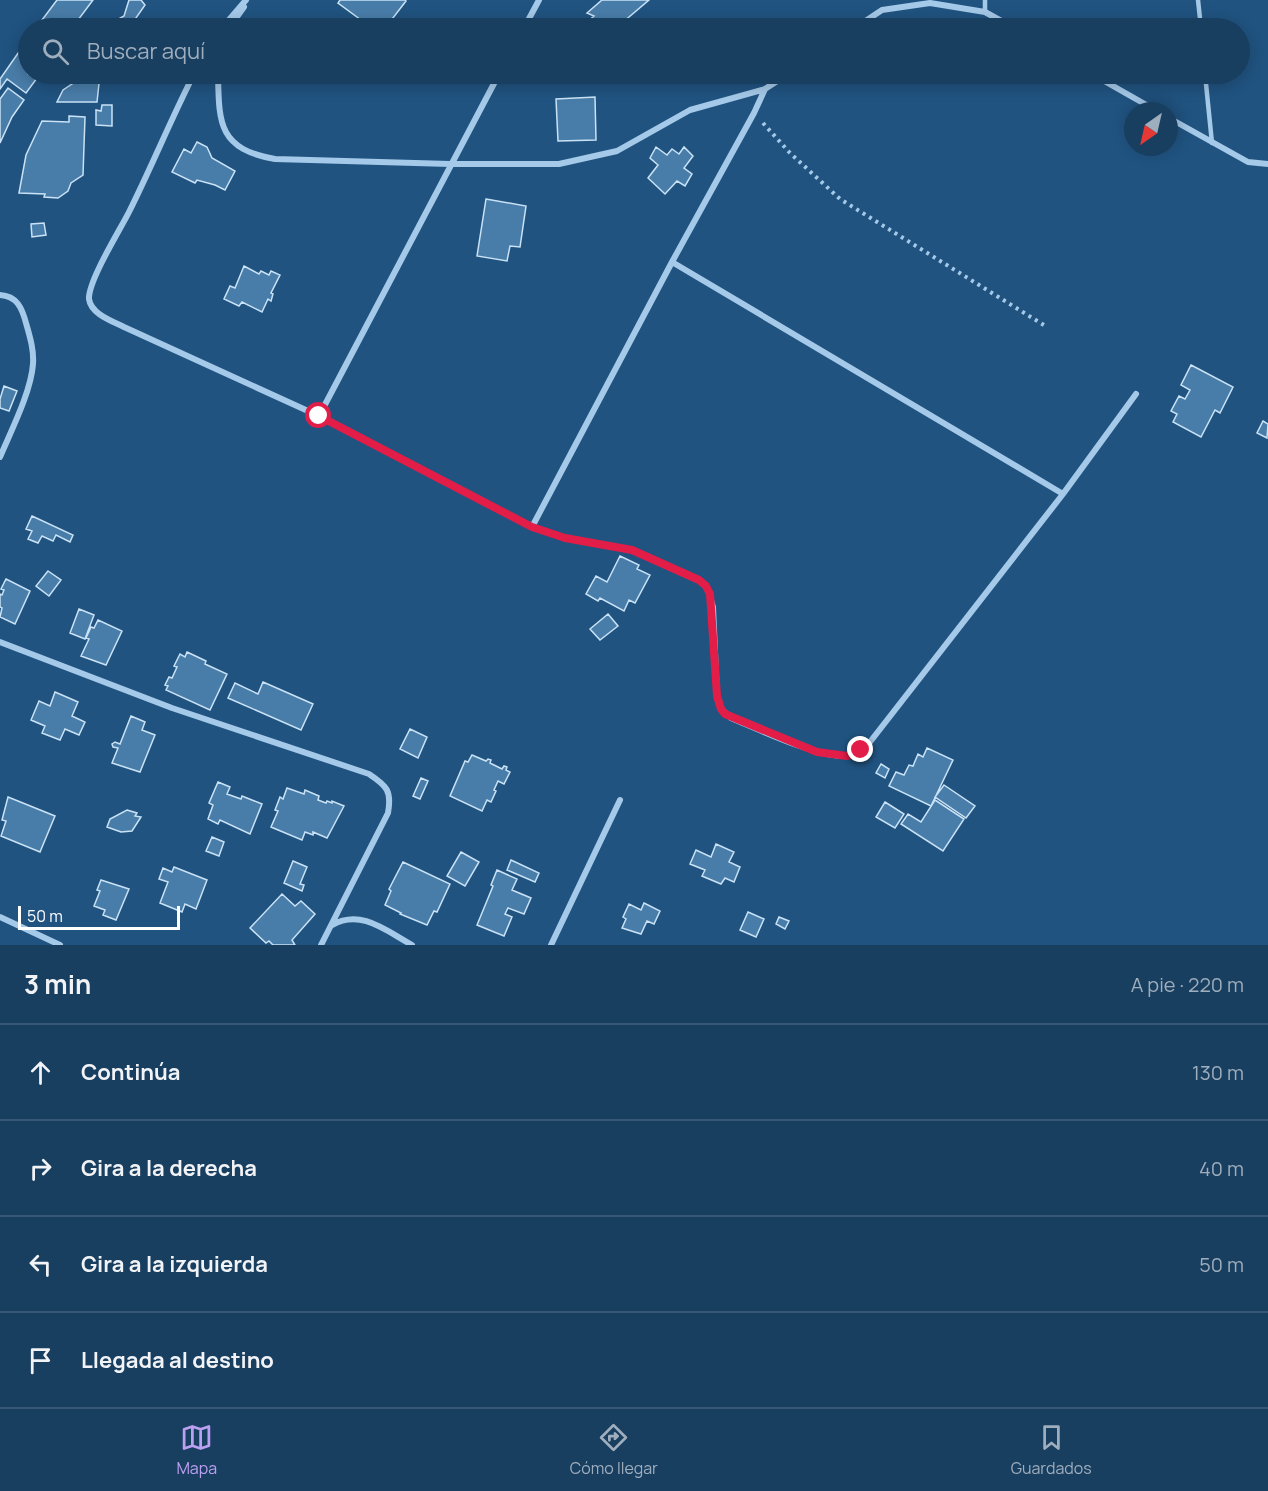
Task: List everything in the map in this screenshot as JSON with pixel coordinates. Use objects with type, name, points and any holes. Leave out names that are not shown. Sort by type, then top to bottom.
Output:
[{"type":"street","points":[[231,18],[247,0]]},
{"type":"street","points":[[235,18],[247,0]]},
{"type":"street","points":[[529,18],[539,0]]},
{"type":"street","points":[[870,18],[882,10],[930,3],[985,12],[996,18]]},
{"type":"street","points":[[189,84],[129,212],[91,285],[89,302],[92,307],[124,327],[319,416],[532,527],[565,538],[632,550],[699,580],[710,594],[717,696],[721,709],[725,714],[817,752],[847,756],[854,754],[870,742],[1063,494],[1136,394]]},
{"type":"street","points":[[218,84],[220,116],[227,136],[238,145],[263,157],[450,164],[559,164],[617,151],[690,110],[765,89],[773,84]]},
{"type":"street","points":[[319,416],[450,164],[494,84]]},
{"type":"street","points":[[1110,84],[1141,102]]},
{"type":"street","points":[[532,527],[765,89]]},
{"type":"street","points":[[1178,123],[1248,162],[1268,164]]},
{"type":"street","points":[[672,262],[1063,494]]},
{"type":"street","points":[[0,295],[12,298],[23,310],[32,344],[33,364],[30,382],[0,457]]},
{"type":"street","points":[[0,642],[172,708],[369,774],[379,781],[388,790],[391,798],[388,813],[321,945]]},
{"type":"street","points":[[551,945],[620,800]]},
{"type":"street","points":[[0,917],[60,945]]},
{"type":"street","points":[[331,926],[348,918],[356,918],[373,924],[412,945]]},
{"type":"lane","points":[[985,0],[985,12]]},
{"type":"lane","points":[[1198,0],[1200,18]]},
{"type":"lane","points":[[1206,84],[1212,143]]},
{"type":"path","points":[[754,113],[790,153],[840,200],[1047,327]]},
{"type":"building","points":[[57,0],[93,0],[80,18],[44,18]]},
{"type":"building","points":[[129,0],[141,0],[145,5],[136,18],[120,18],[124,16]]},
{"type":"building","points":[[340,0],[406,1],[393,18],[358,18],[338,3]]},
{"type":"building","points":[[602,0],[649,0],[628,18],[592,18],[594,16],[587,13]]},
{"type":"building","points":[[18,53],[18,84],[33,84],[26,93],[7,79],[0,89],[0,79]]},
{"type":"building","points":[[72,84],[99,84],[97,102],[57,102],[63,90]]},
{"type":"building","points":[[8,88],[24,100],[12,117],[0,143],[0,99]]},
{"type":"building","points":[[595,97],[596,140],[558,141],[556,99]]},
{"type":"building","points":[[102,105],[112,105],[112,126],[96,125],[96,110],[101,111]]},
{"type":"building","points":[[69,116],[85,117],[83,175],[71,183],[68,191],[58,198],[44,197],[45,194],[19,193],[26,155],[42,121],[69,122]]},
{"type":"building","points":[[197,142],[207,147],[212,158],[235,171],[225,190],[197,180],[195,183],[172,172],[184,149],[191,153]]},
{"type":"building","points":[[656,147],[667,155],[672,149],[679,154],[684,147],[693,156],[684,168],[692,174],[685,186],[677,181],[665,194],[648,178],[658,165],[650,158]]},
{"type":"building","points":[[486,199],[526,206],[520,247],[510,246],[507,261],[477,256]]},
{"type":"building","points":[[44,223],[46,235],[32,237],[31,224]]},
{"type":"building","points":[[244,266],[259,274],[261,271],[269,275],[271,271],[280,275],[271,293],[273,294],[271,301],[268,299],[262,312],[242,302],[239,306],[224,299],[230,286],[235,288]]},
{"type":"building","points":[[1191,365],[1233,387],[1220,413],[1215,410],[1201,437],[1173,422],[1177,414],[1171,411],[1179,396],[1185,399],[1190,390],[1181,385]]},
{"type":"building","points":[[4,386],[17,391],[9,411],[0,408]]},
{"type":"building","points":[[1263,421],[1268,424],[1267,438],[1257,433]]},
{"type":"building","points":[[32,516],[73,535],[70,542],[56,535],[53,541],[42,536],[38,543],[28,539],[32,531],[26,529]]},
{"type":"building","points":[[620,556],[639,565],[637,569],[650,575],[635,603],[629,600],[624,611],[600,598],[598,601],[586,594],[596,576],[607,582]]},
{"type":"building","points":[[48,571],[61,580],[49,596],[36,586]]},
{"type":"building","points":[[6,579],[30,591],[15,624],[0,617],[2,608],[0,607],[0,594],[2,595],[4,590],[1,589]]},
{"type":"building","points":[[79,609],[94,615],[85,639],[70,633]]},
{"type":"building","points":[[608,614],[618,626],[600,640],[590,629]]},
{"type":"building","points":[[98,620],[122,631],[106,665],[81,656],[89,639],[86,638],[91,627],[94,628]]},
{"type":"building","points":[[187,652],[206,661],[205,664],[227,674],[210,710],[166,690],[168,686],[165,685],[169,677],[172,678],[177,667],[174,666],[180,654],[185,657]]},
{"type":"building","points":[[263,682],[313,704],[301,730],[228,698],[235,683],[258,694]]},
{"type":"building","points":[[55,692],[78,702],[72,716],[85,722],[79,735],[65,729],[60,740],[42,733],[45,726],[31,720],[39,701],[50,706]]},
{"type":"building","points":[[131,716],[145,722],[142,730],[155,735],[140,772],[112,763],[118,748],[113,747],[112,744],[115,742],[120,744]]},
{"type":"building","points":[[410,729],[427,737],[418,758],[400,749]]},
{"type":"building","points":[[927,748],[953,760],[931,806],[889,786],[896,772],[904,775],[909,765],[913,766],[918,754],[923,757]]},
{"type":"building","points":[[472,755],[486,761],[491,760],[490,763],[502,769],[504,766],[507,767],[506,770],[510,772],[504,784],[498,781],[491,802],[487,800],[482,811],[450,796],[465,761],[468,762]]},
{"type":"building","points":[[881,764],[889,769],[885,778],[876,773]]},
{"type":"building","points":[[421,778],[428,781],[420,799],[413,796]]},
{"type":"building","points":[[218,782],[230,787],[227,794],[241,799],[242,796],[262,804],[250,834],[220,820],[218,824],[208,819],[213,805],[209,803]]},
{"type":"building","points":[[944,785],[975,806],[966,818],[935,797]]},
{"type":"building","points":[[287,788],[304,794],[305,790],[319,796],[318,800],[326,803],[327,801],[332,803],[332,801],[344,806],[327,838],[313,832],[313,835],[305,832],[302,840],[271,827],[278,811],[275,810],[280,797],[283,799]]},
{"type":"building","points":[[8,797],[55,816],[40,852],[1,836],[6,821],[2,820]]},
{"type":"building","points":[[935,800],[964,819],[943,851],[901,824],[908,814],[921,822]]},
{"type":"building","points":[[885,802],[904,814],[895,828],[876,817]]},
{"type":"building","points":[[127,810],[141,817],[132,831],[121,832],[107,827],[110,819]]},
{"type":"building","points":[[212,837],[224,842],[219,856],[206,851]]},
{"type":"building","points":[[716,844],[734,852],[729,862],[740,867],[734,882],[725,878],[721,884],[702,876],[705,870],[690,864],[696,850],[711,857]]},
{"type":"building","points":[[461,852],[479,862],[465,886],[447,876]]},
{"type":"building","points":[[511,860],[539,873],[535,882],[507,870]]},
{"type":"building","points":[[293,861],[307,867],[300,884],[304,885],[302,891],[284,883]]},
{"type":"building","points":[[403,862],[450,884],[437,912],[434,911],[427,925],[385,905],[391,891],[389,889]]},
{"type":"building","points":[[174,867],[207,880],[196,909],[185,904],[182,912],[160,903],[168,882],[159,879],[163,868],[172,872]]},
{"type":"building","points":[[497,870],[517,879],[512,890],[531,898],[524,914],[508,908],[505,914],[512,917],[504,936],[477,925]]},
{"type":"building","points":[[101,880],[129,889],[116,920],[103,915],[105,910],[94,906],[100,891],[97,890]]},
{"type":"building","points":[[282,894],[295,906],[301,901],[315,914],[292,940],[295,945],[273,945],[269,941],[266,943],[250,928]]},
{"type":"building","points":[[644,903],[660,911],[654,924],[647,921],[641,934],[622,928],[626,919],[623,917],[629,904],[641,910]]},
{"type":"building","points":[[748,912],[764,919],[756,937],[740,930]]},
{"type":"building","points":[[779,917],[789,921],[785,929],[776,924]]},
{"type":"route","points":[[319,416],[532,527],[565,538],[620,546],[642,553],[699,580],[710,594],[717,696],[725,714],[817,752],[847,756],[861,750]]}]
